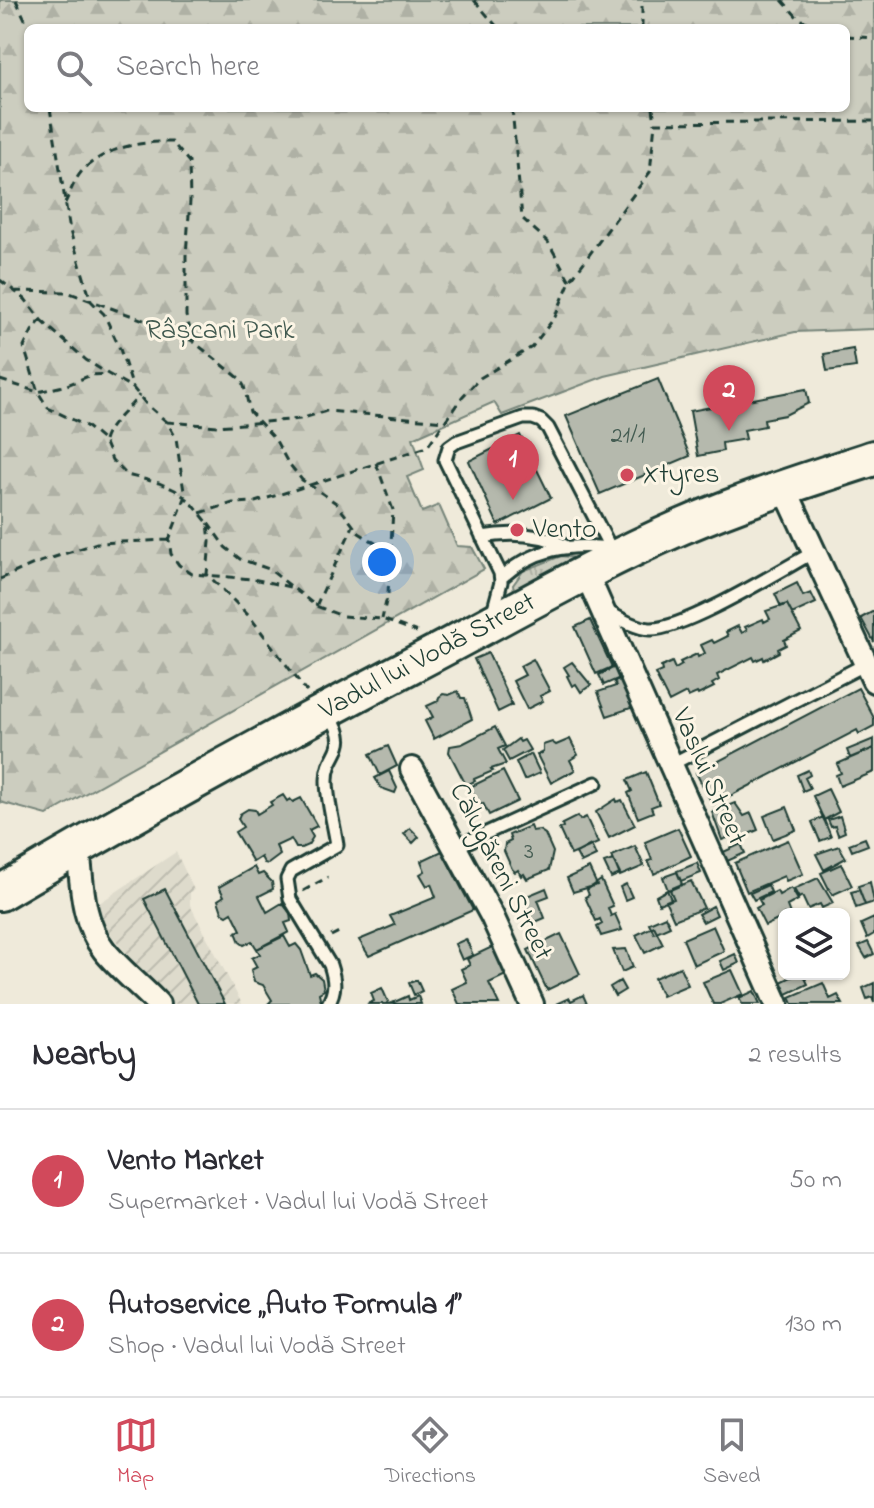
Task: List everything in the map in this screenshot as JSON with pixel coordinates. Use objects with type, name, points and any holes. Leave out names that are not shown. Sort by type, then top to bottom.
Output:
[{"type":"main road","name":"Vadul lui Vodă Street","points":[[0,893],[318,702],[451,645],[586,573],[614,553],[784,487],[874,458]]},
{"type":"street","points":[[784,487],[872,674]]},
{"type":"street","name":"Vaslui Street","points":[[586,573],[777,1004]]},
{"type":"street","name":"Călugăreni Street","points":[[412,769],[492,916],[532,1004]]},
{"type":"street","points":[[78,847],[86,912],[94,932],[104,950],[158,1004]]},
{"type":"lane","points":[[490,624],[501,578],[447,466],[445,454],[456,442],[523,418],[541,421],[548,428],[614,553]]},
{"type":"lane","points":[[482,537],[526,534],[565,546],[614,553]]},
{"type":"lane","points":[[501,578],[529,558],[565,546]]},
{"type":"lane","points":[[604,609],[646,629],[662,629],[686,620],[814,552]]},
{"type":"lane","points":[[669,766],[872,674]]},
{"type":"lane","points":[[318,702],[338,727],[340,736],[340,746],[326,777],[337,845],[291,871],[287,879],[290,899],[334,976],[334,989],[328,1004]]},
{"type":"lane","points":[[456,847],[596,783]]},
{"type":"path","points":[[16,0],[27,24]]},
{"type":"path","points":[[474,0],[495,24]]},
{"type":"path","points":[[642,0],[642,24]]},
{"type":"path","points":[[782,0],[799,19],[813,24]]},
{"type":"path","points":[[850,36],[874,38]]},
{"type":"path","points":[[51,112],[70,231],[91,301],[104,314],[133,388]]},
{"type":"path","points":[[512,112],[522,218],[548,242],[570,281]]},
{"type":"path","points":[[200,513],[233,503],[255,502],[427,447],[480,378],[532,347],[555,317],[570,281],[650,172],[654,112]]},
{"type":"path","points":[[655,123],[874,121]]},
{"type":"path","points":[[65,203],[83,170],[108,154],[142,141],[172,142],[189,162],[186,316],[194,342]]},
{"type":"path","points":[[0,280],[25,299],[41,320],[86,360],[133,388],[167,422],[176,438],[185,498],[169,540],[171,554],[179,565],[192,574],[290,587]]},
{"type":"path","points":[[15,291],[43,294],[67,292],[174,331],[194,342],[239,378],[250,412],[275,439],[302,480],[336,503],[359,533],[390,552]]},
{"type":"path","points":[[41,320],[24,347],[38,392],[48,408],[86,426],[104,441],[112,460],[127,475],[159,483],[185,498],[225,547],[240,559],[269,569],[316,606],[342,616],[382,619],[451,645]]},
{"type":"path","points":[[0,380],[38,392],[91,375],[108,374]]},
{"type":"path","points":[[104,441],[107,431],[131,408],[139,395]]},
{"type":"path","points":[[167,422],[200,427],[300,419],[326,411],[445,421]]},
{"type":"path","points":[[376,463],[393,510],[388,593],[382,619]]},
{"type":"path","points":[[207,574],[208,523]]},
{"type":"path","points":[[316,606],[353,525]]},
{"type":"path","points":[[0,579],[97,543],[169,540]]},
{"type":"path","points":[[207,574],[250,617],[318,702]]},
{"type":"path","points":[[303,891],[328,877]]},
{"type":"shaded area","points":[[176,852],[194,890],[190,892],[190,905],[242,1004],[169,1004],[108,931],[95,906]]},
{"type":"green space","name":"Râșcani Park","points":[[0,0],[874,0],[874,329],[795,332],[605,376],[502,415],[494,402],[413,438],[424,470],[407,477],[422,512],[439,505],[457,546],[472,547],[484,569],[47,815],[0,802]]},
{"type":"green space","points":[[561,556],[577,558],[514,590],[513,585],[523,571]]},
{"type":"building","points":[[853,349],[856,367],[827,371],[824,354]]},
{"type":"building","points":[[658,379],[690,456],[600,494],[566,416]]},
{"type":"building","points":[[734,383],[737,400],[712,405],[709,387]]},
{"type":"building","points":[[806,389],[809,403],[785,415],[764,419],[765,426],[744,430],[746,439],[722,443],[723,451],[698,456],[690,411]]},
{"type":"building","points":[[520,435],[551,498],[498,525],[469,461]]},
{"type":"building","points":[[797,583],[803,596],[811,593],[816,603],[792,614],[787,604],[781,607],[775,594]]},
{"type":"building","points":[[787,604],[801,631],[784,640],[786,645],[778,649],[779,652],[764,660],[763,657],[755,661],[753,657],[717,675],[719,680],[712,684],[714,687],[698,695],[688,697],[686,693],[669,702],[655,674],[662,671],[661,667],[672,662],[675,669],[682,665],[680,662],[705,653],[701,645],[728,636],[726,632],[738,626],[742,633],[747,630],[745,627],[770,619],[766,611]]},
{"type":"building","points":[[874,611],[874,642],[861,618]]},
{"type":"building","points":[[590,620],[612,667],[596,674],[575,627]]},
{"type":"building","points":[[488,653],[512,705],[498,712],[474,659]]},
{"type":"building","points":[[533,659],[550,691],[540,696],[543,701],[527,709],[513,681],[525,675],[520,666]]},
{"type":"building","points":[[572,662],[591,685],[581,692],[576,684],[572,686],[564,667]]},
{"type":"building","points":[[615,667],[620,678],[604,685],[599,675]]},
{"type":"building","points":[[626,678],[637,706],[607,716],[598,692],[616,686],[614,682]]},
{"type":"building","points":[[858,688],[874,718],[874,726],[859,734],[857,730],[713,805],[696,773]]},
{"type":"building","points":[[458,691],[461,698],[465,698],[472,719],[434,739],[425,721],[433,717],[427,706],[438,701],[443,694]]},
{"type":"building","points":[[495,727],[505,746],[498,749],[506,764],[491,769],[493,771],[466,785],[449,752],[450,746],[462,744]]},
{"type":"building","points":[[518,739],[520,742],[524,740],[530,750],[509,761],[503,750]]},
{"type":"building","points":[[570,739],[578,755],[570,760],[575,770],[551,783],[537,755],[543,752],[543,745],[552,742],[556,745]]},
{"type":"building","points":[[874,739],[874,748],[850,758],[847,750]]},
{"type":"building","points":[[388,746],[397,766],[380,775],[370,754]]},
{"type":"building","points":[[874,748],[874,772],[840,786],[836,775],[841,773],[837,764]]},
{"type":"building","points":[[531,754],[540,773],[524,780],[516,762]]},
{"type":"building","points":[[808,770],[810,775],[805,778],[810,788],[803,791],[797,775]]},
{"type":"building","points":[[389,771],[397,788],[395,793],[381,788],[375,778]]},
{"type":"building","points":[[503,771],[518,801],[489,815],[483,803],[479,805],[470,787]]},
{"type":"building","points":[[646,772],[659,804],[651,807],[653,812],[638,818],[628,793],[632,791],[627,780]]},
{"type":"building","points":[[828,789],[839,812],[824,820],[813,796]]},
{"type":"building","points":[[283,795],[287,801],[290,799],[293,802],[301,798],[317,826],[309,830],[313,837],[308,845],[301,848],[296,848],[291,839],[276,846],[280,855],[268,864],[261,857],[253,862],[235,832],[243,827],[238,819],[240,814],[248,809],[255,810],[257,814]]},
{"type":"building","points":[[616,799],[617,802],[622,800],[635,825],[609,838],[596,812]]},
{"type":"building","points":[[735,803],[744,816],[751,813],[758,830],[740,838],[738,834],[722,840],[712,812]]},
{"type":"building","points":[[787,807],[796,830],[773,839],[764,816]]},
{"type":"building","points":[[578,816],[580,820],[586,817],[598,843],[571,855],[559,829],[563,827],[562,824]]},
{"type":"building","points":[[840,816],[845,832],[838,835],[835,826],[831,827],[828,820]]},
{"type":"building","points":[[823,817],[831,837],[820,841],[812,822]]},
{"type":"building","points":[[530,826],[532,831],[539,830],[545,834],[553,852],[549,870],[527,879],[518,870],[515,872],[512,869],[504,851],[505,844],[511,841],[509,835]]},
{"type":"building","points":[[410,828],[419,837],[413,843],[404,834]]},
{"type":"building","points":[[678,828],[691,856],[654,874],[645,842]]},
{"type":"building","points":[[865,838],[868,845],[852,851],[849,844]]},
{"type":"building","points":[[788,840],[803,874],[786,881],[784,876],[747,892],[735,863]]},
{"type":"building","points":[[741,844],[745,853],[723,863],[719,854]]},
{"type":"building","points":[[591,845],[596,856],[581,863],[576,853]]},
{"type":"building","points":[[635,846],[644,866],[620,876],[612,856]]},
{"type":"building","points":[[839,846],[846,858],[824,870],[816,854]]},
{"type":"building","points":[[442,851],[473,910],[369,956],[359,940],[395,925],[390,916],[436,897],[431,884],[427,886],[420,874],[425,871],[421,861]]},
{"type":"building","points":[[613,860],[620,874],[611,878],[604,863]]},
{"type":"building","points":[[697,863],[701,873],[681,881],[677,871]]},
{"type":"building","points":[[841,864],[852,886],[832,895],[821,873]]},
{"type":"building","points":[[254,867],[258,875],[263,873],[272,882],[273,889],[259,896],[267,912],[282,903],[290,913],[291,921],[285,923],[289,932],[257,949],[252,941],[244,945],[240,942],[236,932],[241,930],[232,912],[227,915],[222,912],[218,900],[224,896],[219,887]]},
{"type":"building","points":[[589,868],[597,885],[573,892],[567,878]]},
{"type":"building","points":[[677,872],[682,884],[668,890],[663,877]]},
{"type":"building","points":[[818,878],[833,903],[822,908],[820,904],[808,908],[802,896],[799,898],[794,889]]},
{"type":"building","points":[[601,880],[613,906],[608,908],[611,916],[615,914],[622,930],[601,936],[597,927],[602,924],[600,919],[596,921],[585,897],[589,895],[587,890]]},
{"type":"building","points":[[691,881],[704,908],[674,920],[666,902],[674,899],[670,890]]},
{"type":"building","points":[[870,882],[874,902],[865,905],[858,886]]},
{"type":"building","points":[[626,884],[632,897],[625,900],[620,887]]},
{"type":"building","points":[[768,885],[771,892],[754,900],[750,893]]},
{"type":"building","points":[[546,888],[549,896],[538,900],[545,918],[533,923],[522,898]]},
{"type":"building","points":[[791,888],[798,900],[788,908],[778,908],[778,920],[765,926],[756,908],[762,905],[759,900],[777,891],[779,895]]},
{"type":"building","points":[[165,889],[225,1004],[198,1004],[144,899]]},
{"type":"building","points":[[667,890],[671,899],[659,904],[656,896]]},
{"type":"building","points":[[859,890],[865,905],[856,908],[851,892]]},
{"type":"building","points":[[713,906],[717,915],[703,922],[698,914]]},
{"type":"building","points":[[665,916],[670,926],[654,933],[649,923]]},
{"type":"building","points":[[874,918],[874,934],[867,938],[861,924]]},
{"type":"building","points":[[654,926],[663,944],[645,953],[636,935]]},
{"type":"building","points":[[713,926],[724,951],[694,965],[683,939]]},
{"type":"building","points":[[561,934],[580,974],[547,990],[528,950]]},
{"type":"building","points":[[284,936],[290,947],[296,944],[301,950],[310,975],[315,973],[322,979],[324,990],[319,993],[321,1002],[318,1004],[268,1004],[272,1000],[263,985],[254,982],[251,970],[257,967],[252,958],[260,954],[257,949]]},
{"type":"building","points":[[466,939],[473,955],[462,960],[455,944]]},
{"type":"building","points":[[868,942],[874,954],[866,958],[859,946]]},
{"type":"building","points":[[494,946],[508,974],[489,983],[499,1004],[459,1004],[452,989],[467,982],[461,969],[470,965],[467,959]]},
{"type":"building","points":[[626,949],[633,967],[622,972],[613,950]]},
{"type":"building","points":[[735,954],[739,963],[724,970],[720,961]]},
{"type":"building","points":[[680,967],[688,985],[662,996],[654,978]]},
{"type":"building","points":[[732,970],[743,994],[713,1004],[703,982]]},
{"type":"building","points":[[417,980],[422,991],[414,995],[409,983]]},
{"type":"building","points":[[806,980],[808,984],[785,995],[779,983]]},
{"type":"building","points":[[620,981],[625,990],[615,996],[610,987]]},
{"type":"building","points":[[823,983],[830,999],[838,995],[843,1004],[793,1004],[790,997]]},
{"type":"building","points":[[874,983],[874,1003],[872,997],[867,999],[863,988]]},
{"type":"building","points":[[382,988],[389,1004],[367,1004],[374,1001],[371,993]]},
{"type":"building","points":[[754,991],[760,1004],[742,1004],[739,998]]},
{"type":"building","points":[[583,995],[587,1004],[556,1004],[569,998],[571,1001]]},
{"type":"building","points":[[408,996],[409,1000],[418,996],[421,1004],[390,1004]]},
{"type":"place","name":"Autoservice „Auto Formula 1”","points":[[729,431]]},
{"type":"place","name":"Xtyres","points":[[627,475]]},
{"type":"place","name":"Vento Market","points":[[513,500]]},
{"type":"place","name":"Vento","points":[[517,530]]}]
